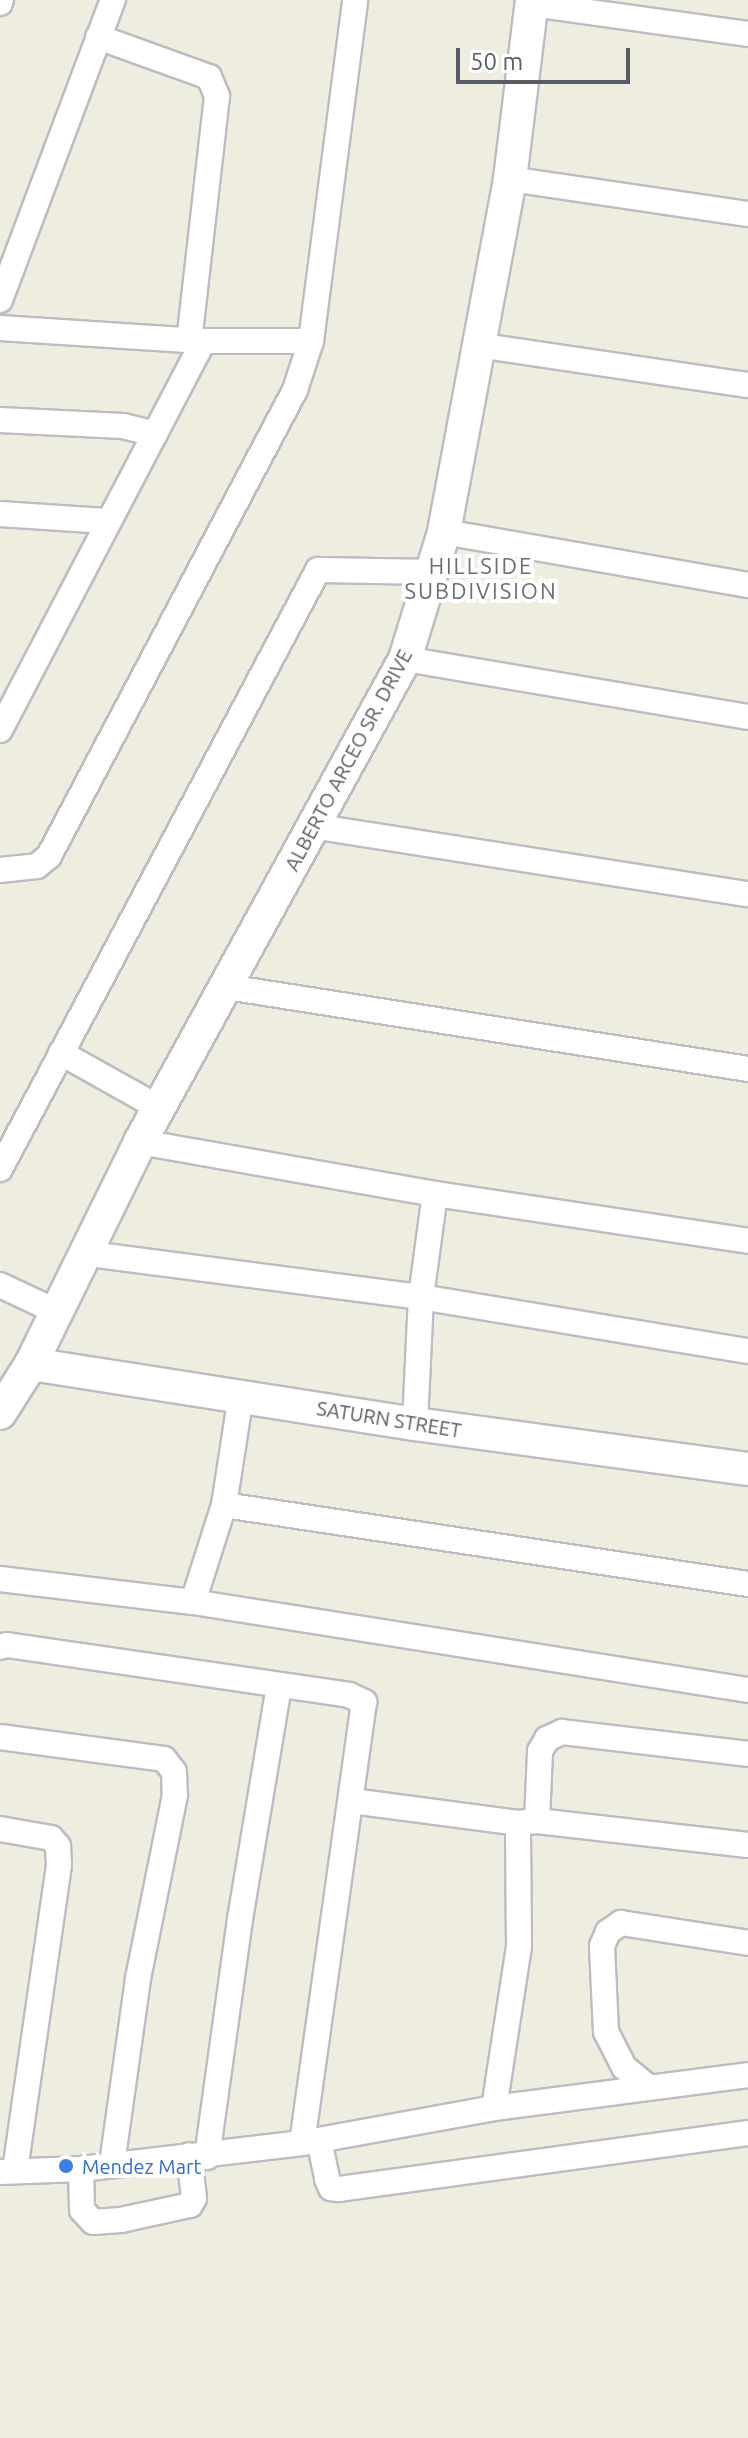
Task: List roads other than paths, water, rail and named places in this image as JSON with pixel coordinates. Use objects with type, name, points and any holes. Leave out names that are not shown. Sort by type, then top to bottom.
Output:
[{"type":"street","points":[[0,300],[113,0]]},
{"type":"street","points":[[0,870],[37,866],[49,856],[295,390],[311,341],[349,2]]},
{"type":"street","points":[[532,2],[748,34]]},
{"type":"street","name":"ALBERTO ARCEO SR. DRIVE","points":[[0,1413],[31,1364],[82,1253],[140,1142],[161,1109],[405,659],[444,532],[510,179],[532,2]]},
{"type":"street","points":[[0,730],[106,521],[155,434],[196,341],[217,96],[209,77],[98,37]]},
{"type":"street","points":[[510,179],[748,214]]},
{"type":"street","points":[[0,328],[196,341],[311,341]]},
{"type":"street","points":[[477,345],[748,385]]},
{"type":"street","points":[[0,420],[123,426],[155,434]]},
{"type":"street","points":[[1,516],[106,521]]},
{"type":"street","points":[[444,532],[748,585]]},
{"type":"street","points":[[0,1169],[318,570],[434,572]]},
{"type":"street","points":[[405,659],[748,717]]},
{"type":"street","points":[[312,826],[748,894]]},
{"type":"street","points":[[227,987],[748,1069]]},
{"type":"street","points":[[61,1053],[161,1109]]},
{"type":"street","points":[[140,1142],[435,1194],[748,1241]]},
{"type":"street","points":[[415,1424],[421,1297],[435,1194]]},
{"type":"street","points":[[82,1253],[421,1297],[748,1351]]},
{"type":"street","points":[[0,1285],[57,1312]]},
{"type":"street","name":"SATURN STREET","points":[[31,1364],[415,1424],[748,1469]]},
{"type":"street","points":[[193,1602],[224,1505],[241,1395]]},
{"type":"street","points":[[224,1505],[748,1584]]},
{"type":"street","points":[[0,1579],[193,1602],[748,1690]]},
{"type":"street","points":[[0,1647],[7,1645],[349,1695],[364,1702],[311,2141],[331,2188],[748,2133]]},
{"type":"street","points":[[81,2169],[82,2210],[93,2222],[121,2220],[190,2205],[194,2198],[198,2156],[279,1685]]},
{"type":"street","points":[[494,2108],[519,1946],[528,1822],[540,1751],[547,1739],[562,1732],[748,1754]]},
{"type":"street","points":[[0,1737],[164,1759],[174,1772],[175,1795],[138,1979],[112,2164]]},
{"type":"street","points":[[352,1801],[748,1845]]},
{"type":"street","points":[[0,1829],[51,1838],[58,1846],[59,1865],[7,2171],[81,2169],[198,2156],[311,2141],[646,2085],[748,2075]]},
{"type":"street","points":[[646,2085],[624,2067],[606,2032],[602,1946],[608,1932],[621,1923],[748,1943]]},
{"type":"place","name":"Mendez Mart","points":[[66,2166]]},
{"type":"district","name":"HILLSIDE SUBDIVISION","points":[[481,578]]}]
